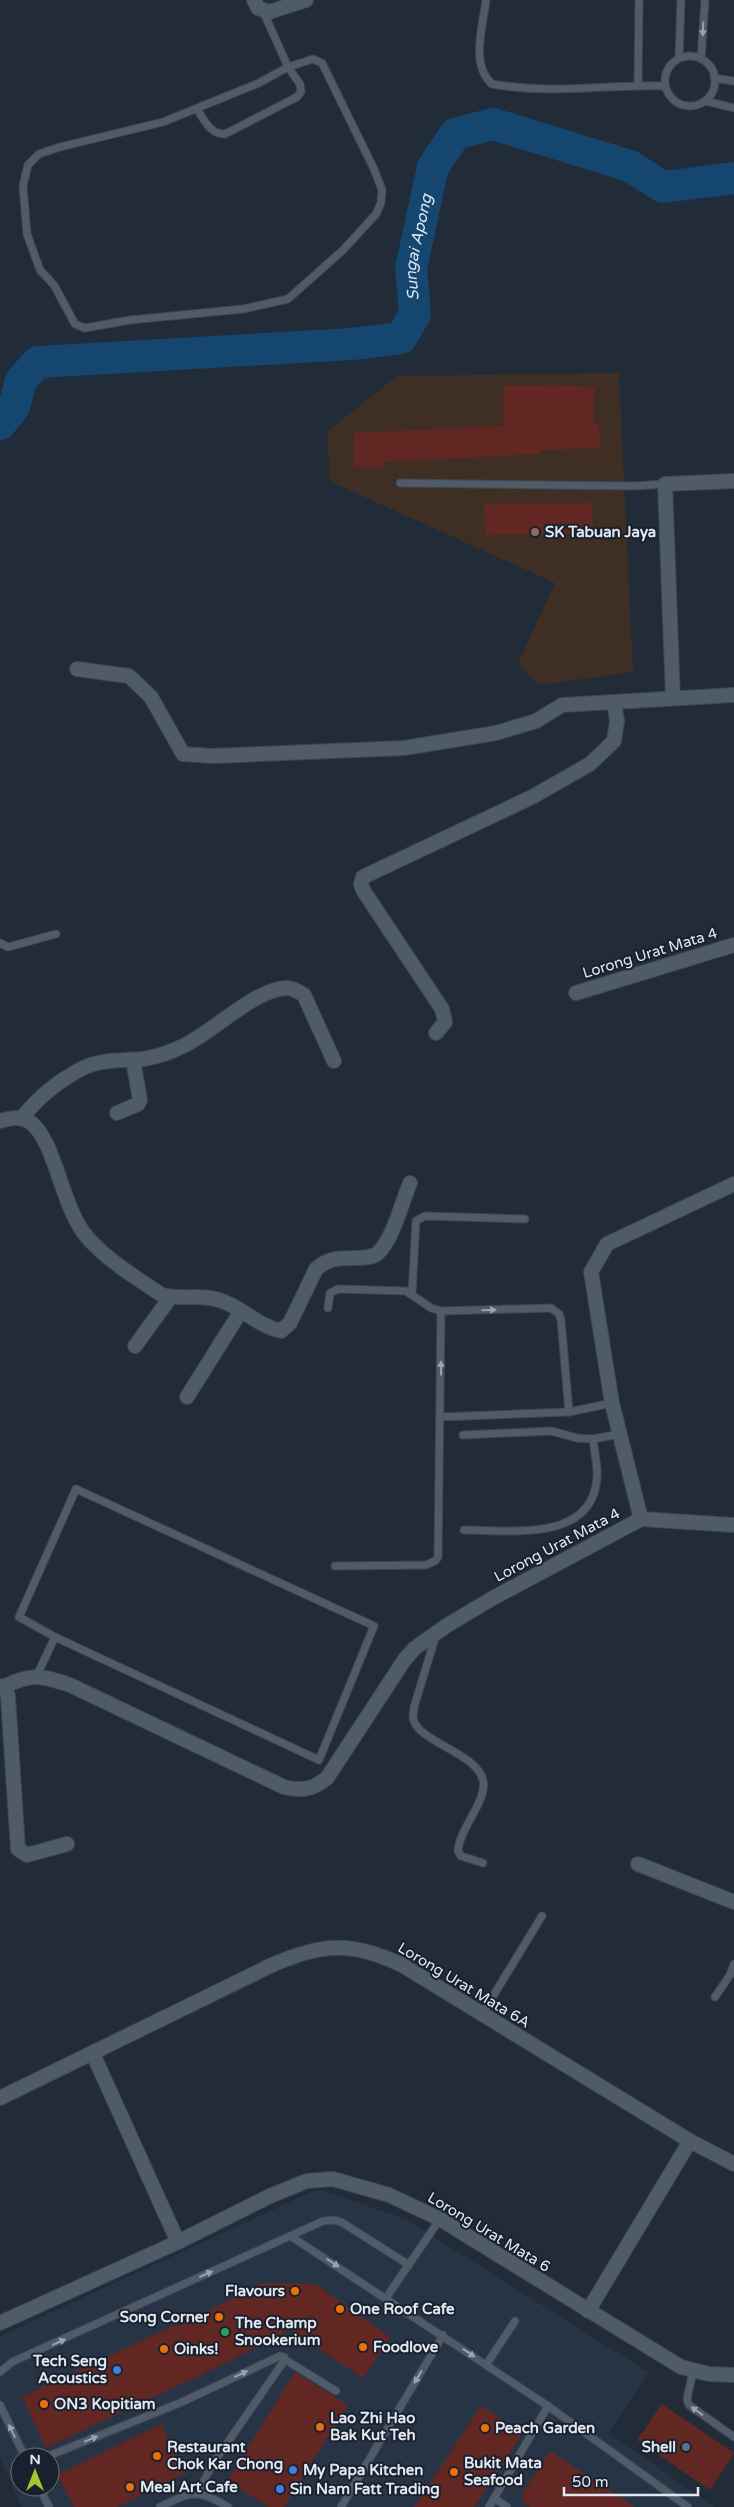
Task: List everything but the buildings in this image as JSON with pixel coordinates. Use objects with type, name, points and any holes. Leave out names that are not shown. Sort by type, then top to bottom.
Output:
[{"type":"street","points":[[258,6],[269,12],[306,0]]},
{"type":"street","points":[[674,698],[666,484],[734,481]]},
{"type":"street","points":[[77,669],[129,676],[151,697],[183,754],[222,756],[404,748],[496,733],[536,721],[562,705],[734,695]]},
{"type":"street","points":[[436,1033],[445,1022],[442,1009],[363,890],[360,884],[363,877],[532,797],[590,764],[614,741],[616,721],[614,702]]},
{"type":"street","name":"Lorong Urat Mata 4","points":[[576,993],[734,945]]},
{"type":"street","points":[[22,1118],[38,1098],[57,1082],[85,1066],[153,1057],[184,1046],[236,1011],[265,995],[286,988],[304,994],[334,1061]]},
{"type":"street","points":[[117,1113],[138,1104],[140,1100],[133,1060]]},
{"type":"street","points":[[0,1120],[22,1118],[29,1121],[44,1141],[72,1217],[86,1236],[109,1260],[162,1296],[170,1298],[217,1299],[272,1329],[281,1330],[286,1328],[316,1269],[322,1263],[329,1260],[365,1258],[377,1254],[390,1232],[410,1183]]},
{"type":"street","points":[[641,1519],[612,1403],[591,1272],[607,1244],[734,1184]]},
{"type":"street","points":[[135,1346],[170,1298]]},
{"type":"street","points":[[187,1397],[241,1311]]},
{"type":"street","name":"Lorong Urat Mata 4","points":[[37,1675],[70,1685],[284,1787],[302,1791],[317,1786],[327,1778],[414,1648],[494,1598],[641,1519],[734,1525]]},
{"type":"street","points":[[37,1675],[24,1677],[2,1686],[8,1697],[18,1849],[28,1856],[67,1844]]},
{"type":"street","points":[[638,1864],[734,1902]]},
{"type":"street","name":"Lorong Urat Mata 6A","points":[[0,2098],[299,1953],[340,1947],[378,1953],[402,1965],[690,2141],[734,2164]]},
{"type":"street","points":[[93,2054],[178,2242]]},
{"type":"street","points":[[588,2311],[690,2141]]},
{"type":"street","name":"Lorong Urat Mata 6","points":[[0,2323],[178,2242],[270,2196],[319,2179],[333,2179],[389,2195],[440,2219],[668,2360],[693,2371],[734,2375]]},
{"type":"lane","points":[[486,0],[480,58],[481,69],[485,78],[492,84],[549,90],[638,85],[665,86]]},
{"type":"lane","points":[[638,85],[639,0]]},
{"type":"lane","points":[[679,58],[681,0]]},
{"type":"lane","points":[[701,59],[705,0]]},
{"type":"lane","points":[[197,109],[212,131],[217,134],[225,134],[297,97],[301,92],[300,84],[288,67],[258,6]]},
{"type":"lane","points":[[705,101],[714,87],[714,78],[710,66],[701,59],[690,56],[679,58],[670,65],[666,75],[665,86],[670,96],[678,103],[689,106],[705,101],[734,108]]},
{"type":"lane","points":[[313,59],[322,63],[374,169],[382,190],[381,203],[376,214],[343,250],[288,299],[243,309],[130,320],[85,328],[76,324],[54,284],[40,270],[28,234],[23,186],[28,165],[39,154],[60,147],[163,122],[197,109],[259,83],[288,67],[313,59]]},
{"type":"lane","points":[[714,78],[732,81]]},
{"type":"lane","points":[[400,483],[634,486],[666,484]]},
{"type":"lane","points":[[0,943],[8,947],[56,934]]},
{"type":"lane","points":[[412,1293],[416,1221],[420,1218],[425,1216],[525,1219]]},
{"type":"lane","points":[[328,1308],[330,1293],[338,1289],[406,1291],[412,1293],[431,1308],[441,1311],[544,1308],[555,1310],[561,1320],[569,1412]]},
{"type":"lane","points":[[335,1566],[426,1565],[435,1561],[438,1557],[441,1311]]},
{"type":"lane","points":[[440,1417],[569,1412],[612,1403]]},
{"type":"lane","points":[[463,1436],[551,1431],[577,1438],[593,1439],[620,1434]]},
{"type":"lane","points":[[464,1530],[545,1529],[565,1523],[584,1513],[592,1497],[597,1476],[593,1439]]},
{"type":"lane","points":[[76,1489],[374,1626],[319,1760],[55,1637],[19,1617],[76,1489]]},
{"type":"lane","points":[[436,1634],[414,1707],[413,1718],[417,1727],[424,1733],[473,1764],[480,1771],[484,1782],[483,1792],[461,1838],[458,1851],[461,1856],[483,1863]]},
{"type":"lane","points":[[37,1675],[55,1637]]},
{"type":"lane","points":[[482,2014],[542,1916]]},
{"type":"lane","points":[[715,1997],[730,1975],[734,1964]]},
{"type":"lane","points":[[386,2298],[440,2219]]},
{"type":"lane","points":[[0,2372],[12,2362],[292,2237],[323,2221],[335,2220],[409,2265]]},
{"type":"lane","points":[[292,2237],[548,2406],[688,2507]]},
{"type":"lane","points":[[486,2365],[515,2321]]},
{"type":"lane","points":[[340,2507],[443,2335]]},
{"type":"lane","points":[[60,2451],[182,2402],[280,2356],[336,2391]]},
{"type":"lane","points":[[198,2493],[212,2465],[284,2359]]},
{"type":"lane","points":[[693,2371],[688,2392],[689,2405],[734,2437]]},
{"type":"lane","points":[[0,2405],[19,2447]]},
{"type":"lane","points":[[489,2507],[548,2406]]},
{"type":"lane","points":[[160,2507],[187,2494],[198,2493],[228,2507]]},
{"type":"lane","points":[[494,2498],[507,2507]]},
{"type":"shaded area","name":"SK Tabuan Jaya","points":[[619,373],[633,672],[539,685],[518,663],[555,583],[329,481],[328,431],[397,376]]},
{"type":"shaded area","points":[[318,2189],[407,2220],[648,2372],[609,2434],[715,2507],[22,2507],[18,2497],[60,2497],[60,2447],[10,2447],[10,2480],[0,2458],[0,2336]]},
{"type":"waterway","name":"Sungai Apong","points":[[0,424],[14,407],[21,380],[38,362],[352,344],[401,338],[415,314],[411,268],[433,167],[455,134],[493,124],[630,166],[663,187],[734,178]]},
{"type":"place","name":"SK Tabuan Jaya","points":[[535,532]]},
{"type":"place","name":"Flavours","points":[[295,2291]]},
{"type":"place","name":"One Roof Cafe","points":[[340,2309]]},
{"type":"place","name":"Song Corner","points":[[219,2317]]},
{"type":"place","name":"The Champ Snookerium","points":[[225,2332]]},
{"type":"place","name":"Foodlove","points":[[363,2347]]},
{"type":"place","name":"Oinks!","points":[[164,2349]]},
{"type":"place","name":"Tech Seng Acoustics","points":[[117,2370]]},
{"type":"place","name":"ON3 Kopitiam","points":[[44,2404]]},
{"type":"place","name":"Lao Zhi Hao Bak Kut Teh","points":[[320,2427]]},
{"type":"place","name":"Peach Garden","points":[[485,2428]]},
{"type":"place","name":"Shell","points":[[686,2447]]},
{"type":"place","name":"Restaurant Chok Kar Chong","points":[[157,2456]]},
{"type":"place","name":"My Papa Kitchen","points":[[293,2470]]},
{"type":"place","name":"Bukit Mata Seafood","points":[[454,2472]]},
{"type":"place","name":"Meal Art Cafe","points":[[130,2487]]},
{"type":"place","name":"Sin Nam Fatt Trading","points":[[280,2489]]}]
